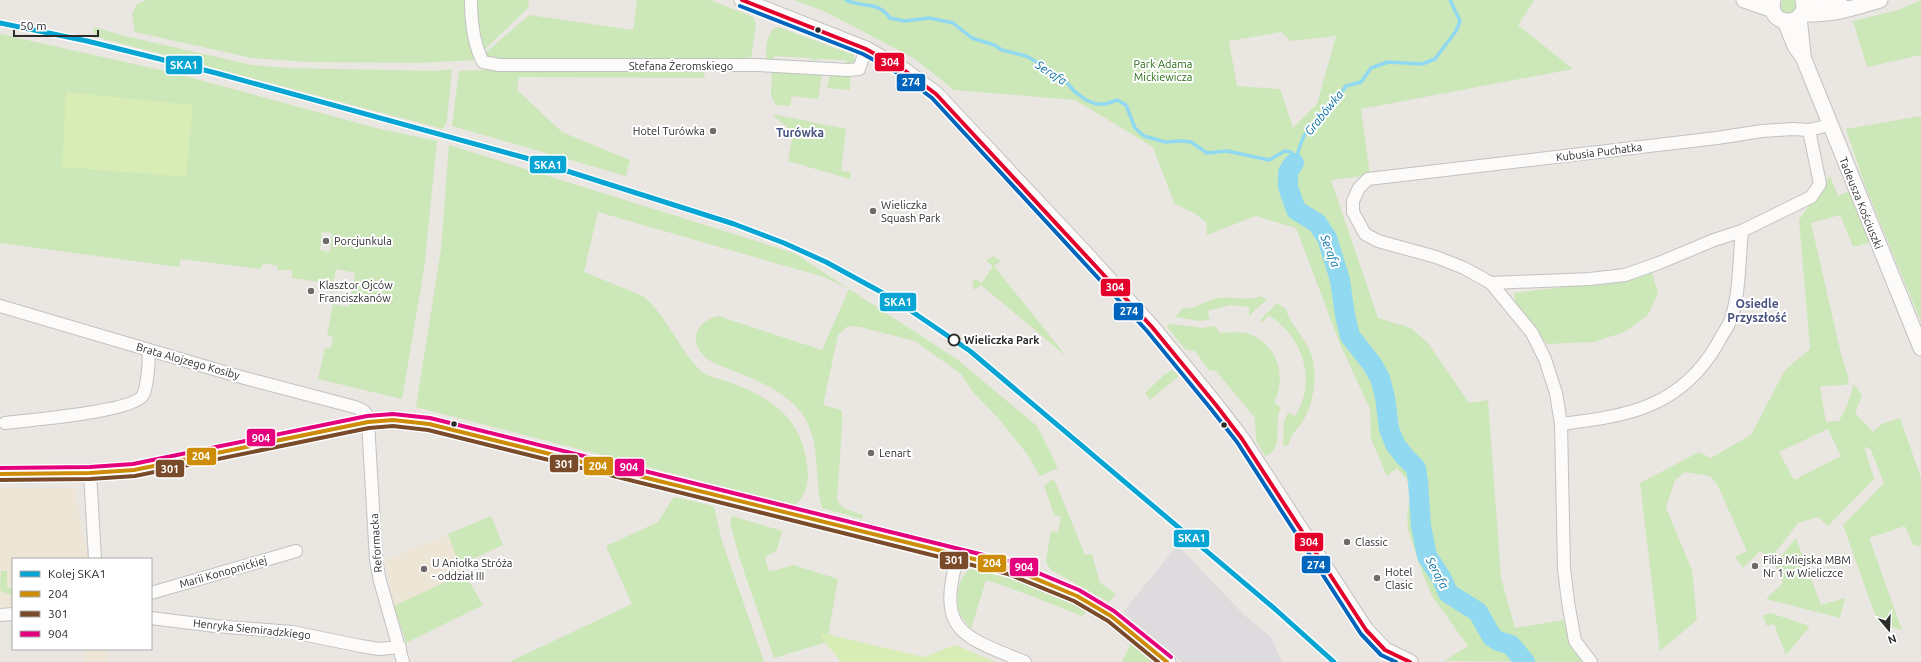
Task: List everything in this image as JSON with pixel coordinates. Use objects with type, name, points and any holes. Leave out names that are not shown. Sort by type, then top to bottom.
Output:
[{"type":"main road","points":[[0,474],[90,474],[149,468],[368,422],[393,420],[429,424],[1010,568],[1077,596],[1111,616],[1167,662]]},
{"type":"street","name":"Stefana Żeromskiego","points":[[470,0],[471,16],[476,42],[483,62],[499,65],[768,67],[848,70],[859,69],[866,49]]},
{"type":"street","points":[[742,0],[866,49],[904,70],[936,94],[1086,253],[1147,321],[1242,439],[1371,637],[1390,653],[1410,662]]},
{"type":"street","points":[[1744,0],[1773,5],[1777,17],[1785,21],[1792,21],[1801,10],[1830,14],[1842,12],[1880,0]]},
{"type":"street","points":[[1808,0],[1842,7],[1858,6]]},
{"type":"street","name":"Tadeusza Kościuszki","points":[[1801,10],[1803,57]]},
{"type":"street","name":"Tadeusza Kościuszki","points":[[1785,21],[1795,46],[1803,57],[1921,348]]},
{"type":"street","name":"Kubusia Puchatka","points":[[1492,284],[1464,268],[1436,257],[1378,241],[1366,234],[1353,212],[1353,201],[1359,188],[1368,180],[1762,131],[1794,129],[1809,130],[1830,125]]},
{"type":"street","points":[[1492,284],[1621,276],[1659,263],[1714,240],[1742,231],[1811,198],[1820,184],[1809,130]]},
{"type":"street","points":[[1561,424],[1606,419],[1652,405],[1671,394],[1696,372],[1710,356],[1732,317],[1742,231]]},
{"type":"street","points":[[1492,284],[1532,333],[1545,359],[1556,393],[1561,424],[1564,568],[1568,602],[1575,641],[1591,662]]},
{"type":"street","name":"Brata Alojzego Kosiby","points":[[0,306],[148,350],[355,407],[367,414],[368,422]]},
{"type":"street","points":[[5,423],[93,412],[136,401],[143,396],[146,383],[148,350]]},
{"type":"street","name":"Reformacka","points":[[368,422],[376,560],[380,581],[404,662]]},
{"type":"street","points":[[90,474],[95,558]]},
{"type":"street","name":"Marii Konopnickiej","points":[[152,593],[296,551]]},
{"type":"street","points":[[958,555],[950,590],[950,612],[954,621],[960,630],[971,639],[1025,662]]},
{"type":"street","points":[[0,615],[12,614]]},
{"type":"street","name":"Henryka Siemiradzkiego","points":[[152,618],[215,626],[292,632],[361,646],[379,648],[400,647]]},
{"type":"shaded area","points":[[0,488],[75,488],[84,543],[86,544],[87,558],[12,558],[12,608],[0,609]]},
{"type":"shaded area","name":"U Aniołka Stróża - oddział III","points":[[448,534],[464,573],[394,606],[385,560]]},
{"type":"shaded area","points":[[1177,546],[1243,614],[1271,637],[1282,662],[1182,662],[1123,612]]},
{"type":"shaded area","points":[[84,650],[107,650],[108,662],[85,662]]},
{"type":"green space","points":[[146,0],[466,0],[477,60],[417,63],[309,62],[252,58],[135,32],[132,14],[136,5]]},
{"type":"green space","points":[[474,0],[529,0],[528,8],[483,51]]},
{"type":"green space","points":[[637,0],[711,0],[753,17],[756,24],[750,63],[491,60],[484,54],[529,15],[633,30]]},
{"type":"green space","name":"Park Adama Mickiewicza","points":[[794,0],[1534,0],[1518,25],[1573,69],[1361,109],[1370,175],[1331,180],[1378,318],[1411,328],[1428,343],[1469,403],[1488,400],[1501,578],[1515,628],[1563,620],[1575,653],[1583,662],[1444,661],[1468,646],[1432,596],[1419,564],[1408,529],[1407,516],[1411,494],[1406,478],[1397,468],[1387,476],[1371,439],[1370,409],[1340,344],[1296,228],[1256,216],[1207,235],[1206,222],[1194,213],[1174,203],[1153,147],[1075,100],[954,90],[915,59],[826,12]],"holes":[[[1281,32],[1291,41],[1336,36],[1317,104],[1293,128],[1280,89],[1237,86],[1229,41]]]},
{"type":"green space","points":[[1782,0],[1796,0],[1799,6],[1789,17],[1780,10]]},
{"type":"green space","points":[[1921,0],[1921,55],[1867,67],[1853,21],[1898,10]]},
{"type":"green space","points":[[94,27],[125,36],[252,65],[288,68],[436,71],[452,69],[447,120],[443,129],[97,37],[93,30]]},
{"type":"green space","points":[[778,27],[854,55],[854,63],[846,67],[846,60],[811,60],[811,58],[774,56],[774,63],[768,61],[766,52],[767,41],[774,28]]},
{"type":"green space","points":[[0,34],[174,73],[376,128],[437,141],[424,270],[402,399],[318,379],[325,348],[331,348],[333,337],[327,335],[333,304],[349,307],[355,273],[336,269],[333,284],[292,278],[292,270],[277,270],[278,266],[263,263],[261,269],[181,259],[179,267],[0,243]],"holes":[[[322,232],[332,233],[330,251],[320,250]]]},
{"type":"green space","points":[[519,69],[705,70],[704,78],[519,77],[517,90],[562,132],[630,160],[626,176],[452,126],[459,71]]},
{"type":"green space","points":[[772,70],[822,73],[818,99],[792,96],[790,106],[776,105],[771,96]]},
{"type":"green space","points":[[830,74],[850,76],[850,90],[827,88]]},
{"type":"green space","points":[[66,92],[193,105],[186,177],[62,167]]},
{"type":"green space","points":[[772,114],[846,129],[841,171],[851,172],[850,179],[788,161],[793,133]]},
{"type":"green space","points":[[1921,116],[1921,322],[1866,188],[1846,129]]},
{"type":"green space","points":[[449,145],[794,253],[958,360],[1037,426],[1058,468],[1040,476],[1027,454],[998,418],[972,391],[961,374],[915,341],[860,327],[848,326],[838,335],[823,405],[842,410],[837,499],[844,508],[863,515],[862,519],[822,508],[813,440],[810,429],[799,409],[773,389],[718,365],[705,357],[697,345],[696,338],[697,332],[704,322],[718,316],[822,350],[849,289],[824,277],[598,212],[584,272],[643,296],[666,322],[685,352],[700,370],[711,376],[746,389],[771,403],[782,412],[791,422],[804,448],[808,481],[803,496],[799,501],[795,505],[416,407],[441,249]]},
{"type":"green space","points":[[1830,176],[1838,196],[1849,191],[1871,242],[1853,247],[1840,215],[1811,223],[1841,354],[1849,379],[1846,385],[1820,386],[1826,422],[1839,421],[1847,406],[1854,384],[1862,396],[1855,413],[1873,432],[1882,424],[1900,418],[1921,478],[1921,546],[1913,545],[1905,526],[1869,538],[1902,630],[1878,623],[1843,525],[1884,483],[1871,450],[1864,446],[1874,479],[1828,526],[1818,517],[1798,523],[1771,558],[1760,551],[1743,568],[1735,557],[1747,551],[1717,484],[1710,476],[1685,472],[1675,480],[1666,508],[1692,570],[1697,620],[1660,651],[1640,483],[1699,452],[1711,458],[1751,435],[1785,370],[1810,349],[1799,220]],"holes":[[[1828,429],[1841,456],[1794,480],[1779,452]]]},
{"type":"green space","points":[[993,256],[1001,261],[994,266],[1067,357],[981,285],[975,290],[972,285],[974,279],[982,283],[993,266],[986,261]]},
{"type":"green space","points":[[1651,270],[1658,293],[1648,315],[1624,332],[1594,342],[1547,344],[1515,302],[1514,293],[1616,281]]},
{"type":"green space","points":[[1260,296],[1267,299],[1249,316],[1249,307],[1230,305],[1207,311],[1210,319],[1200,321],[1175,317],[1183,308],[1192,308],[1214,299],[1251,299]]},
{"type":"green space","points":[[1277,303],[1286,309],[1290,320],[1311,353],[1315,376],[1313,393],[1306,416],[1292,435],[1289,444],[1285,446],[1283,445],[1284,422],[1288,412],[1295,416],[1302,402],[1306,373],[1298,346],[1290,334],[1268,315],[1263,322],[1260,320]]},
{"type":"green space","points":[[1171,324],[1203,328],[1216,326],[1219,333],[1246,333],[1259,339],[1267,345],[1277,363],[1279,373],[1280,383],[1274,403],[1281,407],[1278,420],[1277,442],[1271,453],[1265,456],[1256,440],[1255,418],[1216,371],[1209,370],[1195,351],[1186,350],[1166,326]]},
{"type":"green space","points":[[1172,370],[1179,376],[1150,400],[1145,393],[1164,375]]},
{"type":"green space","points":[[1054,479],[1085,555],[1092,554],[1100,583],[1116,594],[1109,602],[1051,570],[1046,562],[1051,531],[1058,532],[1061,517],[1054,515],[1044,485]]},
{"type":"green space","points":[[674,497],[714,506],[721,538],[764,662],[509,662],[632,604],[606,546],[658,522]]},
{"type":"green space","points":[[491,516],[503,545],[459,565],[448,534]]},
{"type":"green space","points":[[732,516],[782,531],[777,550],[765,557],[769,572],[793,565],[838,579],[827,642],[774,658],[740,560],[730,522]]},
{"type":"green space","points":[[1796,538],[1821,605],[1845,598],[1840,618],[1766,599],[1783,583],[1775,564]]},
{"type":"green space","points":[[971,568],[1001,576],[1045,591],[1087,612],[1082,616],[986,580],[971,629],[959,611],[957,599],[960,582]]},
{"type":"green space","points":[[1,571],[7,571],[7,588],[12,588],[12,595],[0,591]]},
{"type":"green space","points":[[464,573],[483,605],[406,643],[394,606]]},
{"type":"green space","points":[[1770,613],[1810,626],[1786,655],[1774,624],[1767,626],[1763,616]]},
{"type":"green space","points":[[821,633],[924,657],[955,645],[995,662],[841,662],[821,637]]},
{"type":"green space","points":[[1131,643],[1152,662],[1122,662]]},
{"type":"waterway","name":"Serafa","points":[[846,0],[880,9],[890,18],[904,21],[930,18],[953,23],[972,38],[994,45],[1002,50],[1026,56],[1063,78],[1074,91],[1086,100],[1096,104],[1106,104],[1117,100],[1126,105],[1135,128],[1144,136],[1165,142],[1191,142],[1207,153],[1227,151],[1269,160],[1285,151],[1291,152],[1294,157],[1294,163]]},
{"type":"waterway","name":"Grabówka","points":[[1295,160],[1307,131],[1346,86],[1361,82],[1371,68],[1388,62],[1422,64],[1435,59],[1456,31],[1460,21],[1450,0]]},
{"type":"waterway","name":"Serafa","points":[[1294,163],[1288,172],[1288,187],[1296,210],[1317,223],[1327,238],[1340,280],[1345,315],[1350,336],[1372,364],[1380,378],[1385,397],[1389,429],[1395,444],[1416,468],[1421,526],[1427,556],[1442,579],[1448,593],[1478,612],[1492,637],[1498,641],[1511,645],[1525,662]]},
{"type":"rail line","name":"SKA1","points":[[0,23],[87,41],[216,73],[526,158],[734,224],[784,243],[826,262],[892,298],[970,351],[1275,609],[1334,662]]},
{"type":"transit line","name":"304","points":[[742,0],[866,49],[904,70],[936,94],[1152,327],[1242,439],[1366,630],[1385,650],[1410,662]]},
{"type":"transit line","name":"274","points":[[740,6],[863,54],[901,75],[932,98],[1147,331],[1237,442],[1361,634],[1381,655],[1396,662]]},
{"type":"transit line","name":"904","points":[[0,468],[90,467],[133,464],[367,416],[393,414],[430,418],[1012,562],[1079,590],[1114,611],[1171,657]]},
{"type":"transit line","name":"204","points":[[0,474],[90,473],[134,470],[368,422],[393,420],[429,424],[1010,568],[1077,596],[1111,616],[1167,662]]},
{"type":"transit line","name":"301","points":[[0,480],[90,479],[135,476],[369,428],[393,426],[428,430],[1008,574],[1074,601],[1108,621],[1158,662]]},
{"type":"place","name":"Hotel Turówka","points":[[713,131]]},
{"type":"place","name":"Wieliczka Squash Park","points":[[873,211]]},
{"type":"place","name":"Porcjunkula","points":[[326,241]]},
{"type":"place","name":"Klasztor Ojców Franciszkanów","points":[[311,291]]},
{"type":"place","name":"Wieliczka Park","points":[[954,340]]},
{"type":"place","name":"Lenart","points":[[871,453]]},
{"type":"place","name":"Classic","points":[[1347,542]]},
{"type":"place","name":"Filia Miejska MBM Nr 1 w Wieliczce","points":[[1755,566]]},
{"type":"place","name":"U Aniołka Stróża - oddział III","points":[[424,569]]},
{"type":"place","name":"Hotel Clasic","points":[[1377,578]]},
{"type":"district","name":"Turówka","points":[[800,133]]},
{"type":"district","name":"Osiedle Przyszłość","points":[[1757,311]]}]
